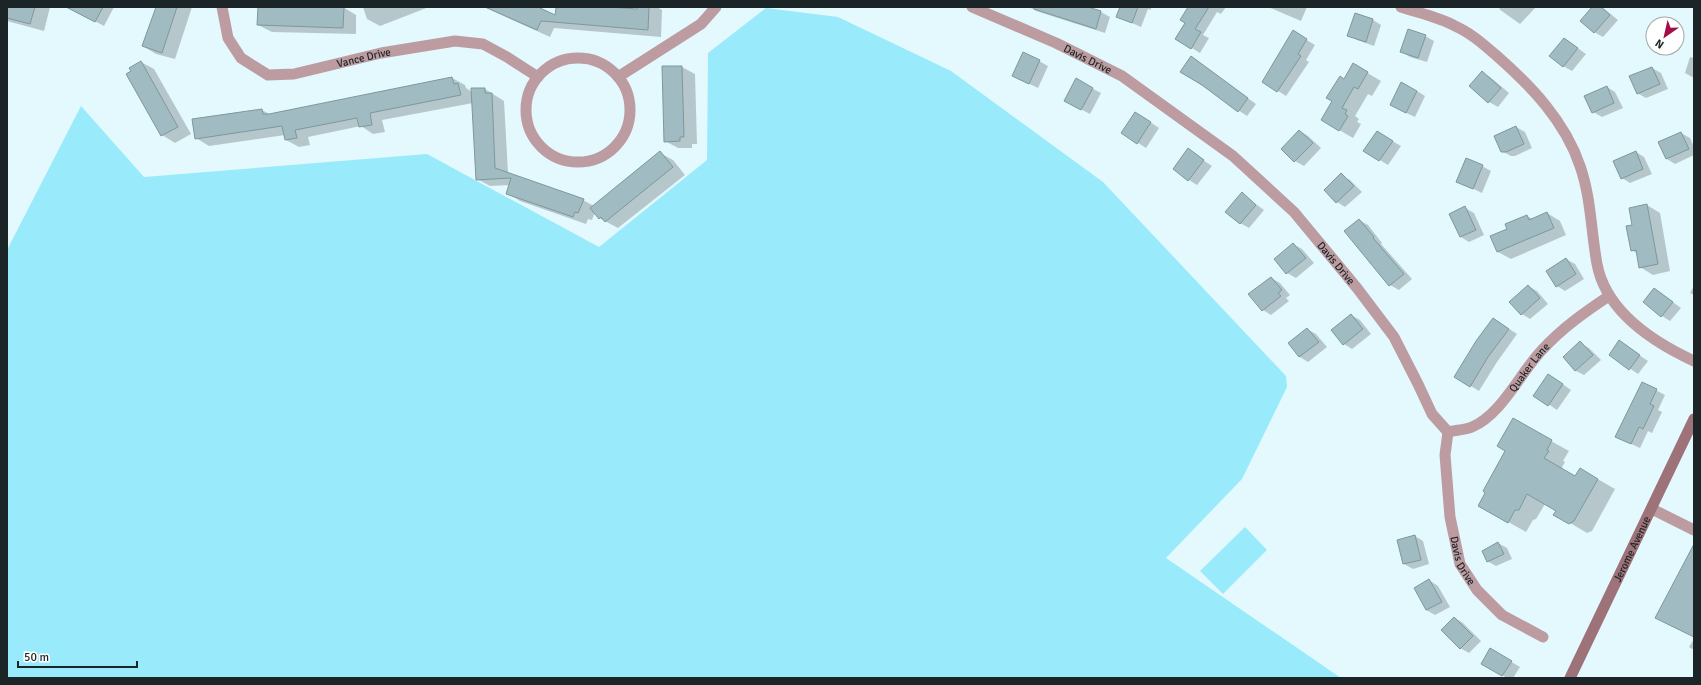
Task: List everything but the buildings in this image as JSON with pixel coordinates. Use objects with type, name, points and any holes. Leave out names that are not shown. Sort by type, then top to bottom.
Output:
[{"type":"main road","name":"Jerome Avenue","points":[[1570,678],[1694,419]]},
{"type":"street","name":"Vance Drive","points":[[222,7],[228,38],[241,58],[268,75],[294,74],[381,53],[455,41],[483,44],[538,77]]},
{"type":"street","points":[[618,76],[701,24],[716,7]]},
{"type":"street","name":"Davis Drive","points":[[972,7],[1056,42],[1122,76],[1233,156],[1294,212],[1357,288],[1394,337],[1432,414],[1448,432],[1445,455],[1450,517],[1460,564],[1477,590],[1502,615],[1543,637]]},
{"type":"street","points":[[1401,7],[1455,26],[1479,41],[1518,75],[1548,107],[1570,143],[1580,166],[1589,202],[1597,266],[1609,296],[1638,328],[1671,350],[1694,361]]},
{"type":"street","points":[[578,58],[593,60],[607,66],[618,76],[626,90],[630,105],[629,121],[624,135],[613,148],[599,158],[583,162],[566,160],[551,154],[538,142],[530,128],[526,112],[529,95],[538,77],[549,67],[563,60],[578,58]]},
{"type":"street","name":"Quaker Lane","points":[[1448,432],[1472,427],[1490,415],[1508,396],[1521,375],[1542,350],[1569,323],[1609,296]]},
{"type":"street","points":[[1652,509],[1694,530]]},
{"type":"shaded area","points":[[766,8],[838,17],[951,71],[1103,182],[1286,376],[1287,387],[1242,479],[1166,558],[1341,678],[7,678],[7,250],[81,106],[144,177],[427,154],[599,247],[707,160],[708,53]]},
{"type":"shaded area","points":[[1245,527],[1267,550],[1223,594],[1200,571]]}]
